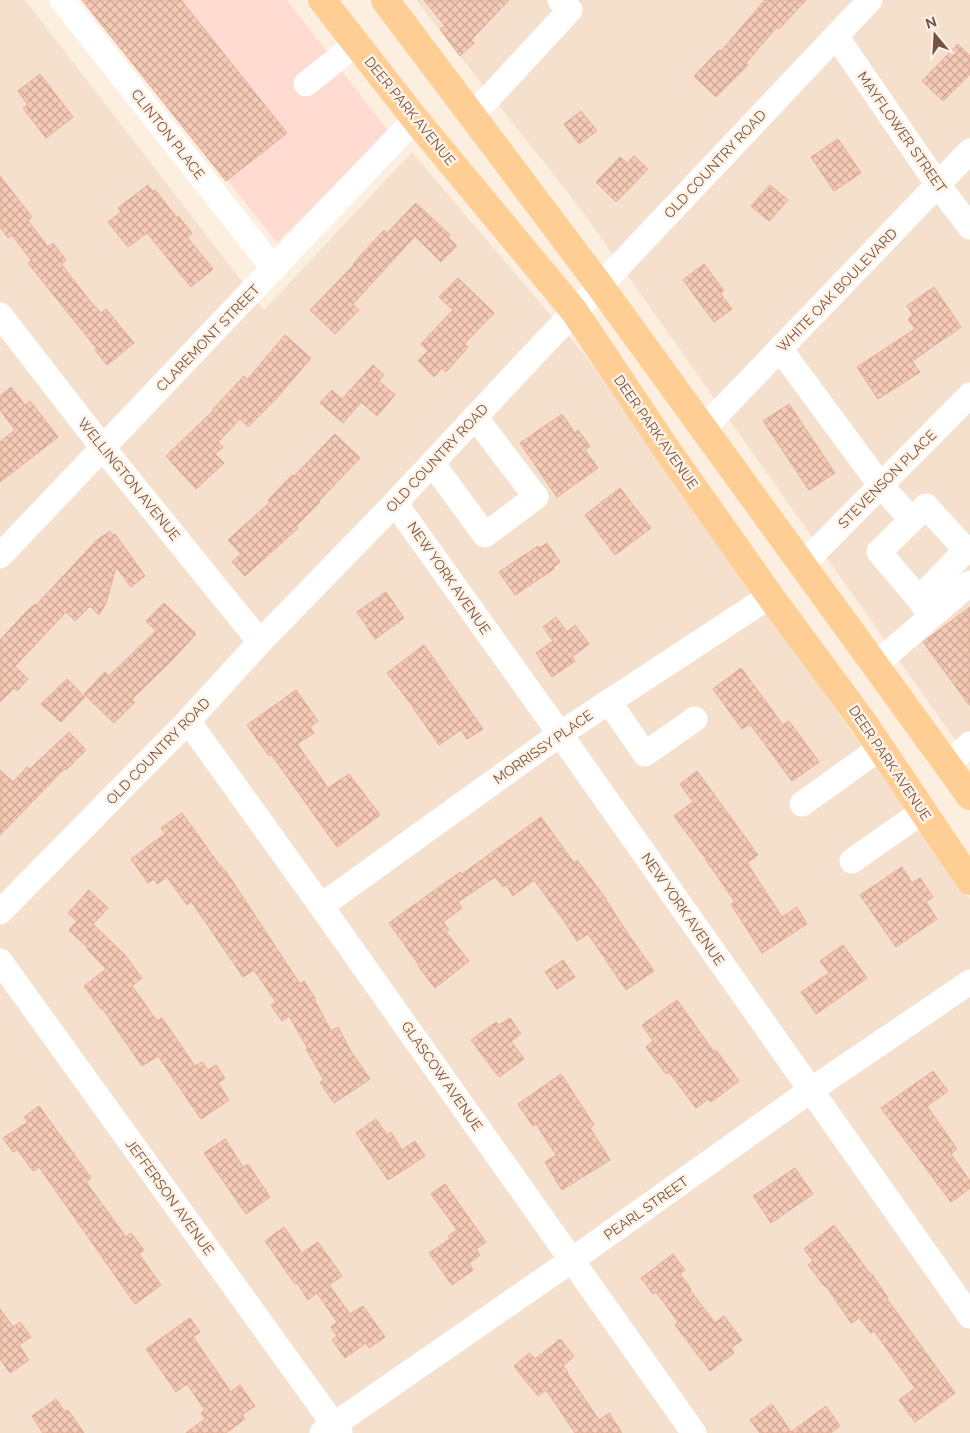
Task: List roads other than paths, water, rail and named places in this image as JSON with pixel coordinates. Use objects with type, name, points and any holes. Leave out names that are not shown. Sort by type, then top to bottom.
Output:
[{"type":"main road","name":"DEER PARK AVENUE","points":[[322,0],[415,119],[574,311],[667,450],[880,748],[970,880]]},
{"type":"main road","points":[[385,0],[600,286],[970,796]]},
{"type":"street","name":"CLINTON PLACE","points":[[62,0],[274,268]]},
{"type":"street","points":[[472,116],[570,10],[560,0]]},
{"type":"street","name":"OLD COUNTRY ROAD","points":[[0,912],[188,721],[260,642],[395,503],[574,311],[600,286],[870,0]]},
{"type":"street","name":"MAYFLOWER STREET","points":[[836,36],[938,185],[970,227]]},
{"type":"street","points":[[306,84],[356,44]]},
{"type":"street","name":"CLAREMONT STREET","points":[[0,556],[415,119]]},
{"type":"street","name":"WHITE OAK BOULEVARD","points":[[703,429],[970,151]]},
{"type":"street","name":"WELLINGTON AVENUE","points":[[0,315],[103,448],[260,642]]},
{"type":"street","points":[[780,349],[881,486],[912,520]]},
{"type":"street","name":"STEVENSON PLACE","points":[[803,564],[970,395]]},
{"type":"street","points":[[432,462],[485,535],[536,497],[475,417]]},
{"type":"street","name":"NEW YORK AVENUE","points":[[395,503],[970,1316]]},
{"type":"street","points":[[875,664],[925,608],[966,550],[926,506],[879,552],[925,608]]},
{"type":"street","points":[[925,608],[970,583]]},
{"type":"street","name":"MORRISSY PLACE","points":[[321,906],[560,734],[770,596]]},
{"type":"street","points":[[609,702],[645,754],[695,719]]},
{"type":"street","name":"GLASCOW AVENUE","points":[[188,721],[694,1433]]},
{"type":"street","points":[[948,765],[970,744]]},
{"type":"street","points":[[802,804],[880,748]]},
{"type":"street","points":[[852,861],[923,811]]},
{"type":"street","name":"JEFFERSON AVENUE","points":[[0,961],[332,1430]]},
{"type":"street","name":"PEARL STREET","points":[[332,1430],[811,1090],[970,982]]}]
